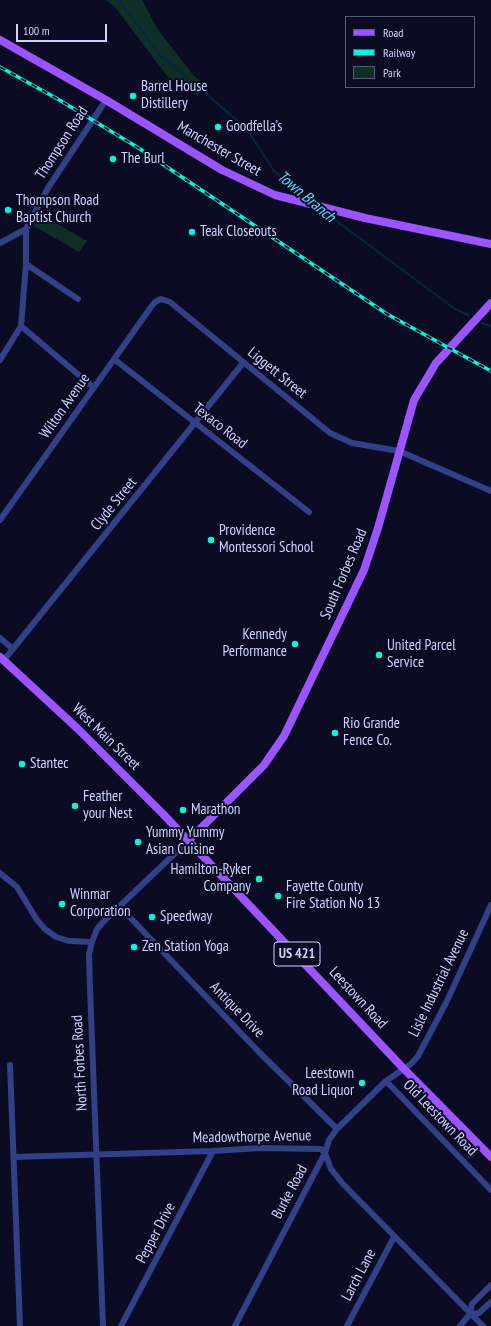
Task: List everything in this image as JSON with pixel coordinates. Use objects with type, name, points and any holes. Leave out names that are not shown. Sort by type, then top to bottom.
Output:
[{"type":"main road","name":"Manchester Street","points":[[0,40],[106,100],[222,170],[258,188],[290,200],[491,244]]},
{"type":"main road","name":"South Forbes Road","points":[[189,840],[264,765],[284,736],[364,570],[378,528],[414,400],[427,375],[449,348],[491,303]]},
{"type":"main road","name":"West Main Street","points":[[2,659],[78,728],[189,840]]},
{"type":"main road","name":"Leestown Road","points":[[189,840],[404,1069],[491,1157]]},
{"type":"street","name":"Thompson Road","points":[[0,360],[21,326],[26,264],[26,229],[46,191],[106,100]]},
{"type":"street","points":[[0,243],[26,229]]},
{"type":"street","points":[[26,264],[78,298]]},
{"type":"street","name":"Liggett Street","points":[[151,307],[158,299],[170,302],[330,433],[352,443],[399,451]]},
{"type":"street","name":"Wilton Avenue","points":[[0,520],[151,307]]},
{"type":"street","points":[[21,326],[93,388]]},
{"type":"street","name":"Texaco Road","points":[[114,359],[309,512]]},
{"type":"street","name":"Clyde Street","points":[[2,659],[13,649],[244,363]]},
{"type":"street","points":[[399,451],[491,491]]},
{"type":"street","points":[[0,638],[13,649]]},
{"type":"street","name":"North Forbes Road","points":[[103,1326],[89,954],[97,929],[189,840]]},
{"type":"street","points":[[0,873],[18,887],[37,920],[45,929],[56,937],[69,941],[92,942]]},
{"type":"street","name":"Lisle Industrial Avenue","points":[[404,1069],[414,1061],[427,1041],[491,905]]},
{"type":"street","name":"Antique Drive","points":[[120,907],[259,1052],[337,1129]]},
{"type":"street","points":[[10,1065],[20,1326]]},
{"type":"street","name":"Burke Road","points":[[235,1326],[325,1153],[329,1140],[337,1129],[386,1081],[404,1069]]},
{"type":"street","name":"Old Leestown Road","points":[[386,1081],[491,1190]]},
{"type":"street","name":"Meadowthorpe Avenue","points":[[14,1157],[213,1151],[260,1148],[320,1149],[325,1153],[335,1176],[483,1326]]},
{"type":"street","name":"Pepper Drive","points":[[122,1326],[213,1151]]},
{"type":"street","name":"Larch Lane","points":[[347,1326],[394,1237]]},
{"type":"street","points":[[460,1326],[470,1314],[472,1304],[491,1285]]},
{"type":"street","points":[[470,1314],[482,1311],[491,1302]]},
{"type":"green space","points":[[106,0],[142,0],[158,30],[194,76],[205,85],[197,96],[167,76],[115,7]]},
{"type":"green space","points":[[40,214],[87,241],[79,252],[34,226]]},
{"type":"waterway","name":"Town Branch","points":[[119,0],[158,53],[246,128],[274,171],[310,200]]},
{"type":"waterway","name":"Town Branch","points":[[323,211],[455,309],[468,315]]},
{"type":"waterway","name":"Town Branch","points":[[482,323],[491,326]]},
{"type":"railway","points":[[0,67],[56,98],[137,147],[387,314],[491,371]]},
{"type":"place","name":"Barrel House Distillery","points":[[133,96]]},
{"type":"place","name":"Goodfella’s","points":[[218,127]]},
{"type":"place","name":"The Burl","points":[[113,159]]},
{"type":"place","name":"Thompson Road Baptist Church","points":[[8,210]]},
{"type":"place","name":"Teak Closeouts","points":[[192,232]]},
{"type":"place","name":"Providence Montessori School","points":[[211,540]]},
{"type":"place","name":"Kennedy Performance","points":[[295,644]]},
{"type":"place","name":"United Parcel Service","points":[[379,655]]},
{"type":"place","name":"Rio Grande Fence Co.","points":[[335,733]]},
{"type":"place","name":"Stantec","points":[[22,764]]},
{"type":"place","name":"Feather your Nest","points":[[75,806]]},
{"type":"place","name":"Marathon","points":[[183,810]]},
{"type":"place","name":"Yummy Yummy Asian Cuisine","points":[[138,842]]},
{"type":"place","name":"Hamilton-Ryker Company","points":[[259,879]]},
{"type":"place","name":"Fayette County Fire Station No 13","points":[[278,896]]},
{"type":"place","name":"Winmar Corporation","points":[[62,904]]},
{"type":"place","name":"Speedway","points":[[152,917]]},
{"type":"place","name":"Zen Station Yoga","points":[[134,947]]},
{"type":"place","name":"Leestown Road Liquor","points":[[362,1083]]}]
